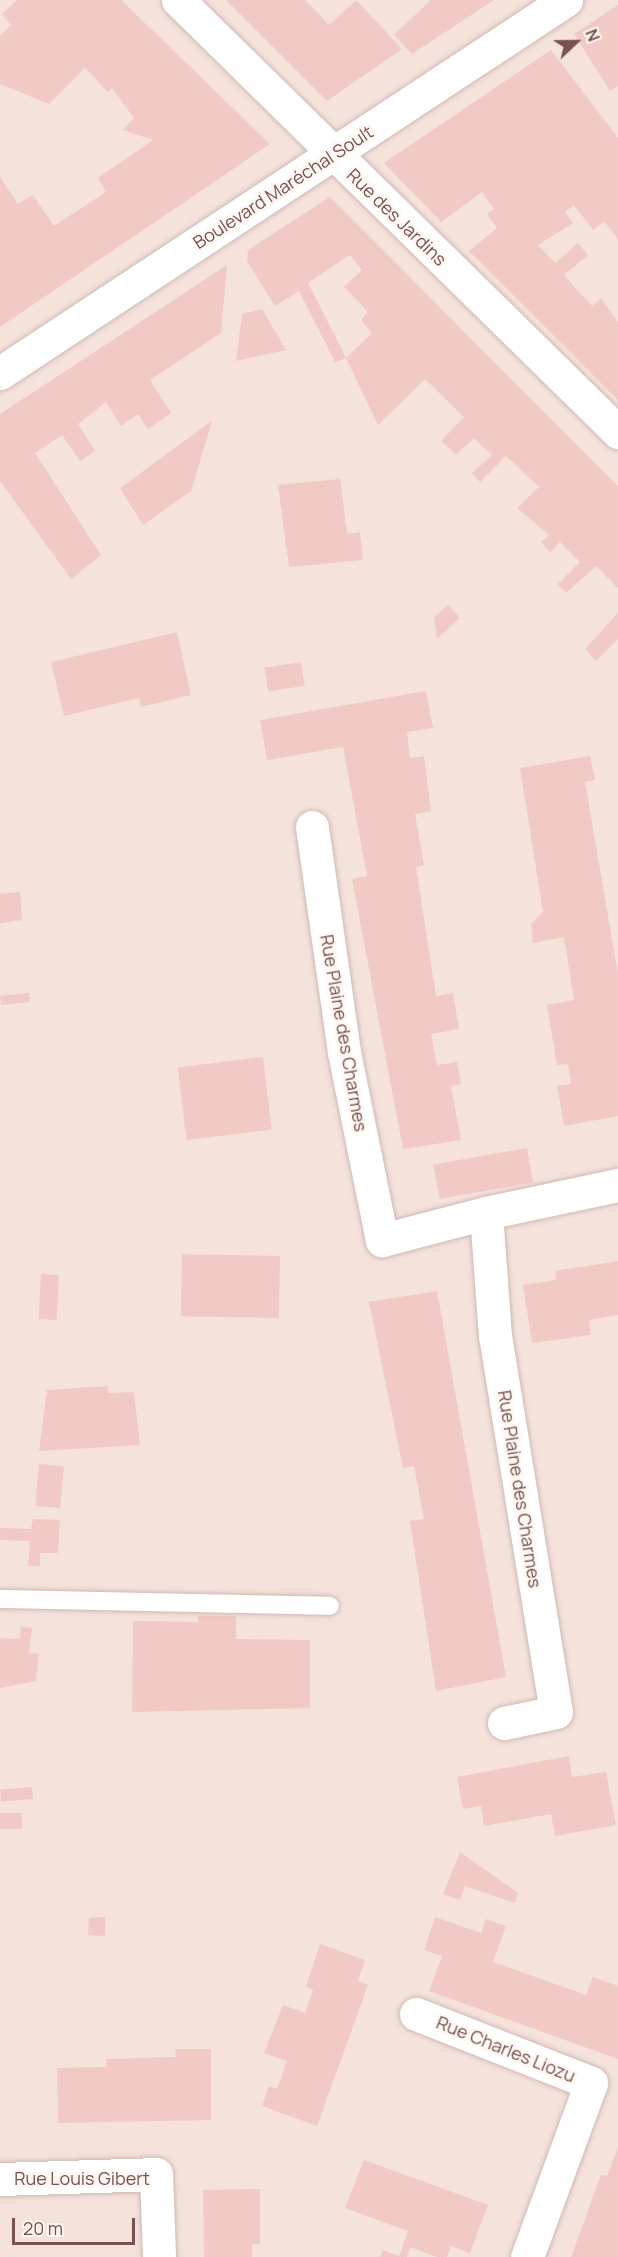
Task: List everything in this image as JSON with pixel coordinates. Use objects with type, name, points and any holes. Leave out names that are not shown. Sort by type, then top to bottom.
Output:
[{"type":"street","name":"Rue des Jardins","points":[[178,0],[618,432]]},
{"type":"street","name":"Boulevard Maréchal Soult","points":[[0,373],[566,0]]},
{"type":"street","name":"Rue Plaine des Charmes","points":[[312,827],[344,1052],[382,1240],[486,1213],[618,1185]]},
{"type":"street","name":"Rue Plaine des Charmes","points":[[486,1213],[495,1336],[556,1712],[504,1723]]},
{"type":"street","name":"Rue Charles Liozu","points":[[416,2014],[591,2083],[527,2257]]},
{"type":"street","name":"Rue Louis Gibert","points":[[0,2179],[156,2174],[159,2257]]},
{"type":"lane","points":[[0,1599],[330,1606]]},
{"type":"shaded area","points":[[0,0],[618,0],[618,2257],[0,2257]]},
{"type":"building","points":[[17,0],[121,0],[270,144],[0,327],[0,177],[18,204],[33,195],[54,226],[106,192],[98,178],[153,140],[123,130],[134,118],[112,88],[108,92],[85,68],[49,104],[0,84],[0,36],[11,25],[2,14]]},
{"type":"building","points":[[226,0],[305,0],[329,25],[356,0],[402,49],[327,101]]},
{"type":"building","points":[[431,0],[494,0],[412,54],[394,35]]},
{"type":"building","points":[[618,5],[618,86],[610,91],[574,34]]},
{"type":"building","points":[[551,50],[618,138],[618,239],[604,221],[593,230],[574,205],[565,212],[573,223],[538,245],[555,263],[578,243],[588,255],[564,275],[592,306],[601,298],[618,322],[618,400],[469,251],[497,228],[487,214],[494,209],[482,192],[441,222],[384,163]]},
{"type":"building","points":[[330,197],[618,486],[618,588],[596,566],[566,593],[558,584],[580,562],[560,542],[550,552],[541,542],[549,535],[517,508],[539,487],[506,456],[480,482],[472,473],[492,455],[474,438],[456,455],[441,441],[464,417],[425,379],[378,425],[346,358],[335,362],[299,291],[275,306],[247,261],[248,250]],"holes":[[[350,255],[362,270],[344,287],[368,312],[361,320],[372,333],[346,358],[308,283]]]},
{"type":"building","points":[[227,265],[221,333],[150,380],[171,413],[148,429],[138,414],[121,426],[106,402],[78,424],[95,451],[80,461],[62,435],[35,453],[101,555],[71,579],[0,481],[0,414]]},
{"type":"building","points":[[262,309],[286,350],[236,361],[242,314]]},
{"type":"building","points":[[212,421],[191,491],[143,525],[120,488]]},
{"type":"building","points":[[340,479],[347,534],[360,532],[363,560],[289,567],[278,485]]},
{"type":"building","points":[[448,605],[460,618],[437,639],[434,617]]},
{"type":"building","points":[[618,613],[618,639],[596,661],[585,649]]},
{"type":"building","points":[[177,632],[191,695],[141,707],[139,698],[64,716],[51,662]]},
{"type":"building","points":[[301,662],[305,686],[268,691],[264,668]]},
{"type":"building","points":[[426,691],[433,728],[407,732],[410,758],[424,756],[431,811],[415,814],[424,865],[416,867],[436,996],[453,993],[459,1029],[431,1034],[437,1065],[457,1062],[461,1084],[451,1086],[461,1140],[403,1149],[352,879],[367,876],[343,747],[267,760],[260,720]]},
{"type":"building","points":[[590,756],[595,780],[585,782],[618,974],[618,1116],[564,1126],[557,1086],[571,1084],[568,1064],[557,1065],[547,1005],[574,1000],[564,937],[533,943],[531,924],[543,912],[520,768]]},
{"type":"building","points":[[20,892],[22,920],[0,923],[0,894]]},
{"type":"building","points":[[29,993],[30,1002],[1,1005],[0,996]]},
{"type":"building","points":[[263,1057],[272,1129],[187,1140],[178,1067]]},
{"type":"building","points":[[527,1148],[533,1182],[440,1199],[433,1164]]},
{"type":"building","points":[[182,1254],[280,1256],[279,1318],[181,1316]]},
{"type":"building","points":[[618,1261],[618,1315],[589,1320],[591,1335],[532,1343],[523,1285],[556,1280],[555,1271]]},
{"type":"building","points":[[41,1274],[59,1275],[57,1320],[39,1319]]},
{"type":"building","points":[[437,1291],[506,1677],[436,1691],[410,1521],[424,1519],[414,1466],[403,1468],[369,1302]]},
{"type":"building","points":[[108,1386],[108,1393],[134,1392],[140,1445],[39,1451],[47,1390]]},
{"type":"building","points":[[39,1464],[64,1466],[60,1508],[35,1506]]},
{"type":"building","points":[[33,1519],[60,1520],[58,1553],[40,1553],[40,1566],[28,1566],[30,1541],[0,1540],[0,1528],[31,1529]]},
{"type":"building","points":[[198,1616],[236,1616],[236,1639],[310,1640],[310,1708],[132,1712],[133,1621],[198,1622]]},
{"type":"building","points":[[21,1627],[32,1628],[29,1653],[39,1654],[36,1681],[0,1688],[0,1638],[20,1639]]},
{"type":"building","points":[[569,1756],[572,1777],[606,1772],[616,1825],[555,1836],[551,1814],[484,1826],[481,1806],[463,1809],[457,1777]]},
{"type":"building","points":[[32,1787],[33,1799],[1,1802],[0,1790]]},
{"type":"building","points":[[0,1813],[22,1813],[22,1829],[0,1829]]},
{"type":"building","points":[[460,1852],[518,1893],[515,1903],[465,1886],[460,1900],[443,1894]]},
{"type":"building","points":[[105,1917],[105,1936],[88,1935],[89,1918]]},
{"type":"building","points":[[435,1917],[481,1933],[486,1919],[506,1926],[493,1962],[586,1995],[593,1977],[618,1986],[618,2059],[429,1991],[442,1956],[424,1950]]},
{"type":"building","points":[[320,1944],[365,1960],[358,1981],[368,1985],[317,2126],[262,2106],[269,2086],[277,2089],[287,2061],[264,2053],[283,2005],[305,2013],[313,1990],[306,1986]]},
{"type":"building","points":[[175,2049],[211,2049],[211,2120],[58,2123],[57,2068],[106,2067],[106,2059],[176,2057]]},
{"type":"building","points":[[618,2147],[618,2257],[571,2257],[601,2175],[607,2176]]},
{"type":"building","points":[[364,2160],[488,2205],[470,2253],[451,2246],[447,2257],[437,2257],[410,2247],[407,2257],[380,2257],[383,2250],[399,2256],[408,2231],[345,2208]]},
{"type":"building","points":[[260,2189],[260,2244],[252,2244],[252,2257],[204,2257],[203,2190]]}]
